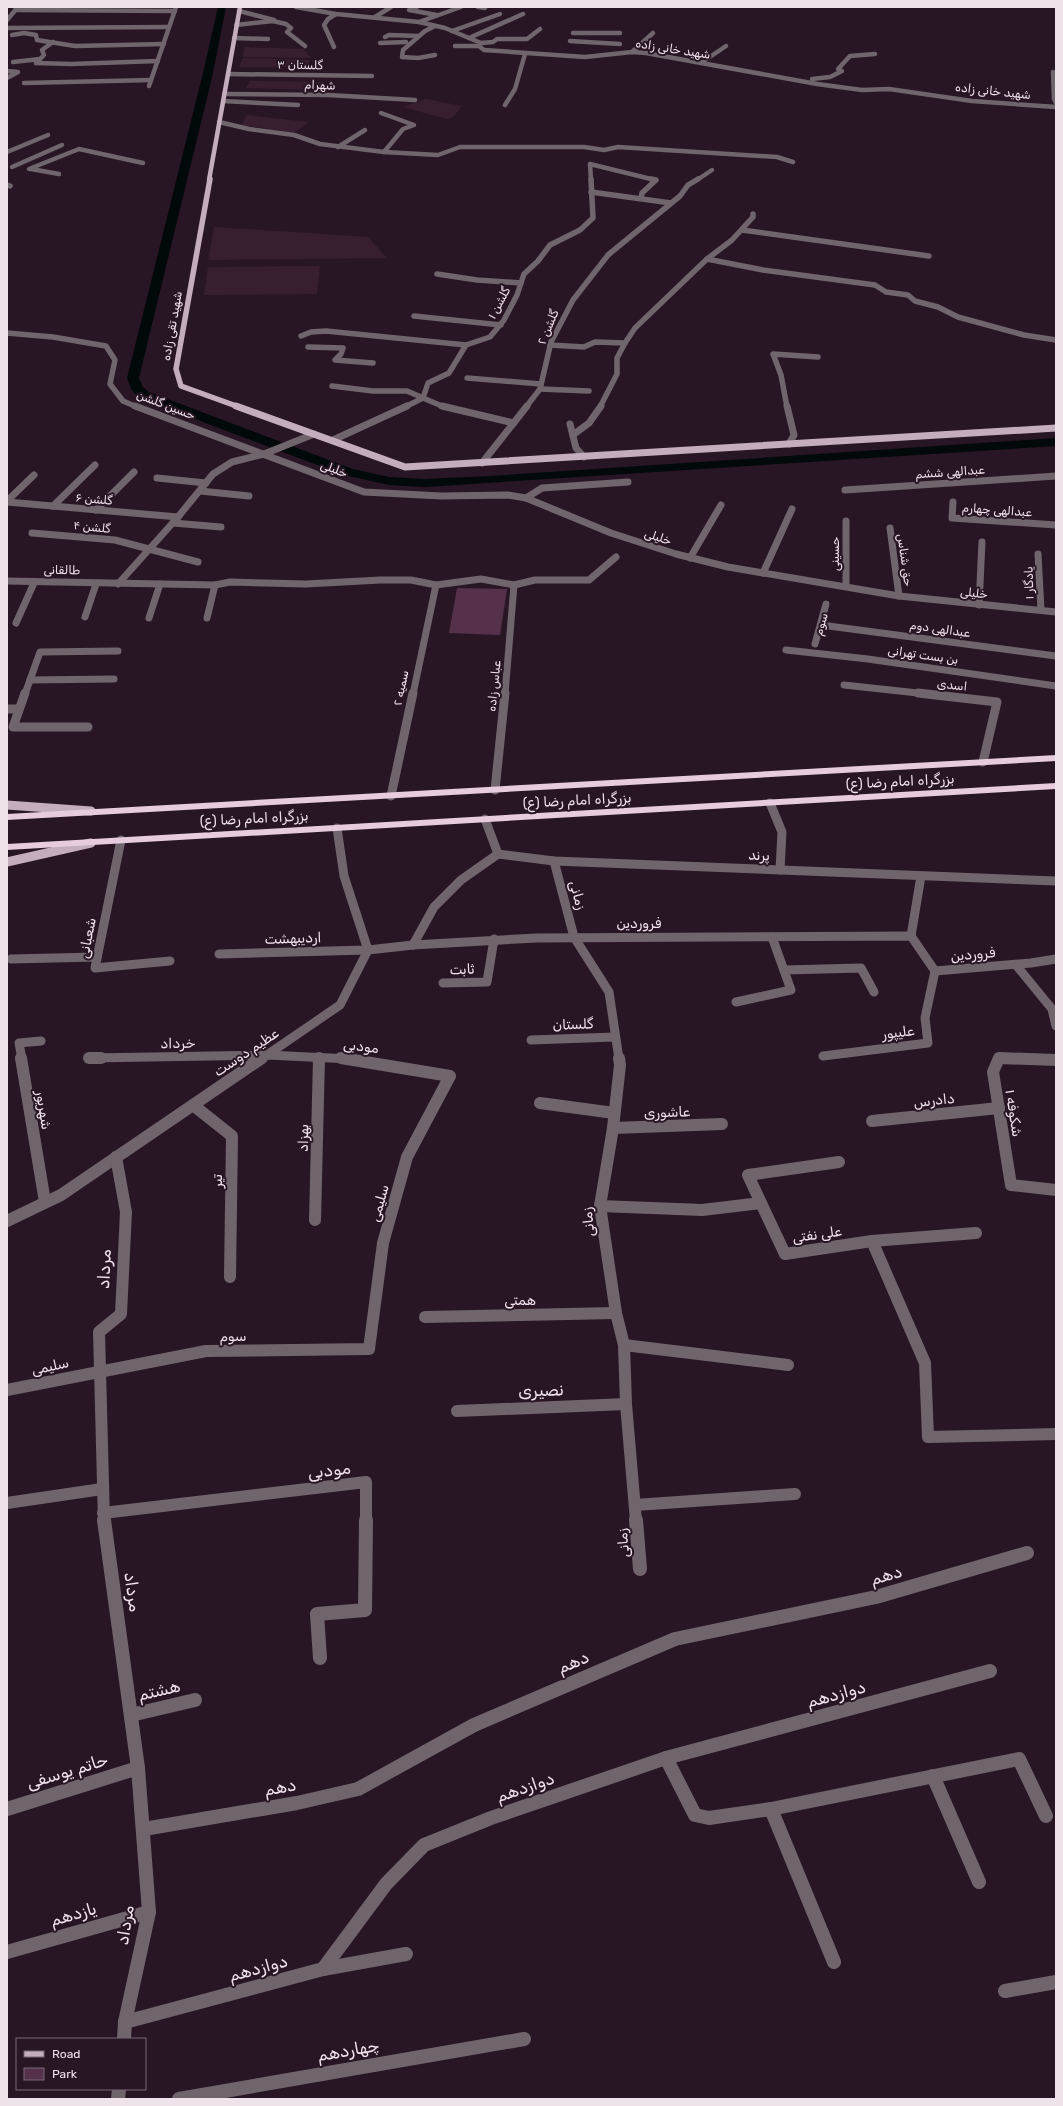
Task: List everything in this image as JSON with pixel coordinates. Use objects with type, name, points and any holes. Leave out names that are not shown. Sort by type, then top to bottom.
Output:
[{"type":"highway","name":"بزرگراه امام رضا (ع)","points":[[7,817],[1056,758]]},
{"type":"highway","name":"بزرگراه امام رضا (ع)","points":[[7,847],[1056,786]]},
{"type":"main road","name":"شهید تقی زاده","points":[[239,9],[176,369],[180,386],[405,467],[1056,428]]},
{"type":"main road","name":"بزرگراه امام رضا (ع)","points":[[7,805],[103,812]]},
{"type":"main road","name":"بزرگراه امام رضا (ع)","points":[[7,862],[100,841]]},
{"type":"street","name":"شهید خانی زاده","points":[[296,7],[336,14],[419,22],[452,31],[469,38],[480,44],[484,50],[524,54],[585,57],[632,52],[656,54],[862,90],[889,89],[972,101],[1055,105]]},
{"type":"street","points":[[328,13],[340,7]]},
{"type":"street","points":[[375,17],[391,7]]},
{"type":"street","points":[[417,7],[409,10],[437,15]]},
{"type":"street","points":[[419,22],[461,7]]},
{"type":"street","points":[[478,7],[485,8]]},
{"type":"street","points":[[7,20],[16,9],[176,9],[149,86]]},
{"type":"street","points":[[239,9],[288,25],[291,28],[287,32],[295,40],[305,46]]},
{"type":"street","points":[[334,47],[324,25],[328,19],[336,14]]},
{"type":"street","points":[[452,31],[500,14]]},
{"type":"street","points":[[469,38],[492,26],[504,23],[523,14]]},
{"type":"street","points":[[350,22],[356,16]]},
{"type":"street","points":[[380,24],[390,18]]},
{"type":"street","points":[[236,25],[276,21]]},
{"type":"street","points":[[435,26],[419,36],[403,50],[402,57],[418,58],[435,55]]},
{"type":"street","points":[[7,28],[169,27]]},
{"type":"street","points":[[455,46],[494,42],[497,39],[527,39],[540,29]]},
{"type":"street","points":[[566,46],[574,33],[620,34]]},
{"type":"street","points":[[632,52],[653,33]]},
{"type":"street","points":[[12,35],[36,35],[38,38],[36,40],[75,46],[164,44]]},
{"type":"street","points":[[386,37],[390,35],[419,36]]},
{"type":"street","points":[[234,38],[268,39]]},
{"type":"street","points":[[570,41],[620,44]]},
{"type":"street","points":[[53,42],[42,50],[44,55],[36,63],[70,64],[158,61]]},
{"type":"street","points":[[380,43],[412,42]]},
{"type":"street","points":[[701,63],[726,46]]},
{"type":"street","points":[[560,56],[563,51]]},
{"type":"street","points":[[505,104],[510,99],[519,77],[524,54]]},
{"type":"street","points":[[800,80],[830,77],[842,71],[838,69],[839,67],[845,63],[850,56],[875,54]]},
{"type":"street","points":[[13,62],[40,59]]},
{"type":"street","points":[[7,71],[18,72],[7,78]]},
{"type":"street","points":[[1053,72],[1055,105]]},
{"type":"street","name":"گلستان ۳","points":[[228,74],[372,76]]},
{"type":"street","points":[[24,83],[151,80]]},
{"type":"street","name":"شهرام","points":[[224,94],[328,95],[415,100]]},
{"type":"street","points":[[223,101],[272,106],[298,105]]},
{"type":"street","points":[[381,113],[414,125],[404,129],[390,147],[384,152]]},
{"type":"street","points":[[219,122],[249,129],[279,132],[320,144],[384,152],[438,155],[460,147],[584,147],[604,150],[618,147],[777,157],[793,162]]},
{"type":"street","points":[[338,147],[365,130]]},
{"type":"street","points":[[7,152],[48,135]]},
{"type":"street","points":[[10,166],[62,145]]},
{"type":"street","points":[[29,169],[79,149],[143,163]]},
{"type":"street","points":[[604,150],[590,164],[620,173],[639,175],[656,180],[642,193],[641,198]]},
{"type":"street","name":"گلشن ۱","points":[[466,345],[490,337],[501,325],[524,274],[538,261],[550,245],[580,230],[593,218],[590,164]]},
{"type":"street","points":[[10,166],[59,174]]},
{"type":"street","name":"گلشن ۲","points":[[482,463],[541,386],[550,345],[573,300],[608,255],[680,196],[688,185],[712,170]]},
{"type":"street","points":[[591,192],[671,203]]},
{"type":"street","points":[[573,435],[588,423],[599,409],[617,374],[617,358],[635,328],[707,259],[722,249],[742,230],[753,217],[753,214]]},
{"type":"street","points":[[742,230],[929,256]]},
{"type":"street","points":[[707,259],[763,270],[875,285],[886,292],[908,295],[915,301],[938,307],[958,317],[1024,335],[1056,340]]},
{"type":"street","points":[[437,274],[477,280],[521,283]]},
{"type":"street","points":[[414,316],[501,325]]},
{"type":"street","points":[[304,356],[308,348],[314,343],[301,336],[310,331],[323,329],[343,333],[466,345],[449,373],[428,383],[423,398],[333,440]]},
{"type":"street","name":"حسین گلشن","points":[[7,333],[53,337],[106,346],[115,360],[110,384],[123,401],[264,454]]},
{"type":"street","points":[[550,345],[584,347],[595,342],[625,343]]},
{"type":"street","points":[[308,348],[318,346],[344,348],[342,354],[335,360],[373,363]]},
{"type":"street","points":[[789,444],[794,435],[786,413],[786,387],[773,354],[783,356],[818,356]]},
{"type":"street","points":[[467,378],[589,391]]},
{"type":"street","points":[[332,386],[373,391],[407,391],[450,409],[514,423]]},
{"type":"street","points":[[570,424],[576,448],[584,457]]},
{"type":"street","points":[[118,584],[176,520],[213,474],[232,462],[264,454],[314,434]]},
{"type":"street","name":"خلیلی","points":[[264,454],[364,492],[441,496],[508,495],[526,498],[611,533],[690,558],[763,573],[899,596],[1056,612]]},
{"type":"street","points":[[53,506],[95,465]]},
{"type":"street","points":[[96,510],[134,472]]},
{"type":"street","points":[[7,502],[34,476]]},
{"type":"street","name":"عبدالهی ششم","points":[[845,490],[1056,476]]},
{"type":"street","points":[[158,478],[206,483]]},
{"type":"street","points":[[526,498],[542,488],[628,482]]},
{"type":"street","points":[[200,491],[249,496]]},
{"type":"street","name":"گلشن ۶","points":[[7,502],[96,510],[221,527]]},
{"type":"street","name":"عبدالهی چهارم","points":[[953,502],[952,518],[1056,525]]},
{"type":"street","points":[[690,558],[721,505]]},
{"type":"street","points":[[763,573],[792,509]]},
{"type":"street","name":"حسینی","points":[[846,521],[846,586]]},
{"type":"street","name":"حق شناس","points":[[890,528],[899,596]]},
{"type":"street","name":"گلشن ۴","points":[[32,533],[115,540],[198,562]]},
{"type":"street","points":[[979,605],[982,542]]},
{"type":"street","name":"یادگار ۱","points":[[1038,554],[1041,610]]},
{"type":"street","points":[[436,585],[455,581],[481,579],[514,585],[535,580],[589,580],[616,557]]},
{"type":"street","name":"طالقانی","points":[[7,581],[34,583],[215,585],[230,582],[306,584],[411,580],[436,585]]},
{"type":"street","points":[[16,623],[34,583]]},
{"type":"street","points":[[85,617],[96,584]]},
{"type":"street","points":[[149,618],[160,584]]},
{"type":"street","points":[[206,618],[215,585]]},
{"type":"street","name":"سمیه ۲","points":[[391,796],[436,585]]},
{"type":"street","name":"عباس زاده","points":[[495,790],[514,585]]},
{"type":"street","name":"سوم","points":[[815,644],[826,604]]},
{"type":"street","name":"عبدالهی دوم","points":[[821,625],[1056,656]]},
{"type":"street","name":"بن بست تهرانی","points":[[786,650],[868,659],[1056,686]]},
{"type":"street","points":[[88,727],[12,727],[40,652],[118,651]]},
{"type":"street","points":[[30,680],[114,679]]},
{"type":"street","name":"اسدی","points":[[844,685],[997,702],[983,762]]},
{"type":"street","points":[[7,710],[18,709]]},
{"type":"street","points":[[770,803],[782,832],[780,870]]},
{"type":"street","points":[[413,945],[434,907],[461,880],[498,854],[485,819]]},
{"type":"street","points":[[337,828],[344,876],[368,950]]},
{"type":"street","name":"شعبانی","points":[[121,840],[95,968],[170,962]]},
{"type":"street","name":"پرند","points":[[498,854],[554,861],[1056,881]]},
{"type":"street","name":"زمانی","points":[[554,861],[574,937],[609,992],[613,1008],[615,1037],[620,1065],[613,1128],[600,1206],[616,1313],[624,1345],[626,1404],[640,1569]]},
{"type":"street","points":[[911,936],[921,876]]},
{"type":"street","name":"فروردین","points":[[368,950],[494,939],[574,937],[911,936],[935,971],[1016,965],[1056,960]]},
{"type":"street","points":[[736,1002],[791,990],[772,937]]},
{"type":"street","name":"ثابت","points":[[443,984],[487,982],[494,939]]},
{"type":"street","name":"اردیبهشت","points":[[220,954],[368,950]]},
{"type":"street","name":"عظیم دوست","points":[[7,1221],[61,1195],[340,1006],[368,950]]},
{"type":"street","points":[[11,959],[97,958]]},
{"type":"street","points":[[1016,965],[1052,1009],[1056,1026]]},
{"type":"street","points":[[784,970],[861,968],[874,992]]},
{"type":"street","name":"علیپور","points":[[823,1056],[928,1043],[925,1018],[935,971]]},
{"type":"street","name":"گلستان","points":[[531,1040],[615,1037]]},
{"type":"street","name":"شهریور","points":[[41,1042],[19,1043],[45,1202]]},
{"type":"street","name":"مودبی","points":[[267,1055],[346,1058],[450,1076]]},
{"type":"street","name":"خرداد","points":[[89,1058],[267,1055]]},
{"type":"street","name":"بهزاد","points":[[315,1220],[319,1057]]},
{"type":"street","name":"شکوفه ۱","points":[[1056,1060],[999,1058],[993,1072],[1011,1185],[1056,1190]]},
{"type":"street","name":"سلیمی","points":[[369,1349],[383,1243],[407,1158],[450,1076]]},
{"type":"street","points":[[540,1103],[614,1113]]},
{"type":"street","name":"تیر","points":[[193,1105],[232,1136],[230,1277]]},
{"type":"street","name":"دادرس","points":[[872,1121],[999,1108]]},
{"type":"street","name":"عاشوری","points":[[613,1128],[722,1124]]},
{"type":"street","name":"مرداد","points":[[116,1157],[126,1212],[120,1314],[99,1332],[102,1513],[138,1768],[144,1829],[149,1912],[125,2022],[124,2038]]},
{"type":"street","points":[[600,1206],[702,1210],[761,1203],[748,1176],[839,1162]]},
{"type":"street","name":"علی نفتی","points":[[761,1203],[785,1254],[872,1241],[976,1233]]},
{"type":"street","points":[[872,1241],[925,1363],[928,1437],[1056,1434]]},
{"type":"street","name":"همتی","points":[[425,1317],[616,1313]]},
{"type":"street","points":[[624,1345],[788,1365]]},
{"type":"street","name":"سوم","points":[[100,1371],[206,1351],[369,1349]]},
{"type":"street","name":"سلیمی","points":[[7,1390],[100,1371]]},
{"type":"street","name":"نصیری","points":[[457,1411],[626,1404]]},
{"type":"street","name":"مودبی","points":[[102,1513],[366,1482],[365,1610],[317,1614],[320,1658]]},
{"type":"street","points":[[7,1503],[102,1489]]},
{"type":"street","points":[[635,1505],[795,1494]]},
{"type":"street","name":"دهم","points":[[144,1829],[297,1803],[358,1789],[474,1725],[548,1692],[675,1639],[876,1597],[1027,1552]]},
{"type":"street","name":"دوازدهم","points":[[125,2022],[323,1969],[386,1884],[424,1845],[491,1818],[666,1758],[990,1671]]},
{"type":"street","name":"هشتم","points":[[131,1715],[195,1700]]},
{"type":"street","points":[[666,1758],[695,1815],[709,1818],[771,1809],[1019,1759],[1046,1816]]},
{"type":"street","name":"حاتم یوسفی","points":[[7,1809],[138,1768]]},
{"type":"street","points":[[933,1776],[979,1882]]},
{"type":"street","points":[[771,1809],[834,1962]]},
{"type":"street","name":"یازدهم","points":[[7,1952],[149,1912]]},
{"type":"street","points":[[323,1969],[406,1954]]},
{"type":"street","points":[[1005,1991],[1056,1982]]},
{"type":"street","name":"چهاردهم","points":[[179,2099],[524,2039]]},
{"type":"shaded area","points":[[244,47],[304,49],[311,58],[243,57]]},
{"type":"shaded area","points":[[243,58],[310,60],[307,67],[239,67]]},
{"type":"shaded area","points":[[250,81],[322,82],[318,90],[246,88]]},
{"type":"shaded area","points":[[426,99],[462,106],[453,117],[447,119],[402,107]]},
{"type":"shaded area","points":[[246,115],[309,122],[294,133],[242,125]]},
{"type":"shaded area","points":[[214,227],[368,237],[387,258],[208,260]]},
{"type":"shaded area","points":[[320,266],[317,294],[204,295],[208,267]]},
{"type":"green space","points":[[457,588],[507,589],[500,635],[449,633]]},
{"type":"waterway","points":[[222,7],[208,73],[133,378],[137,389],[144,395],[349,472],[389,481],[425,483],[491,480],[1056,442]]}]
